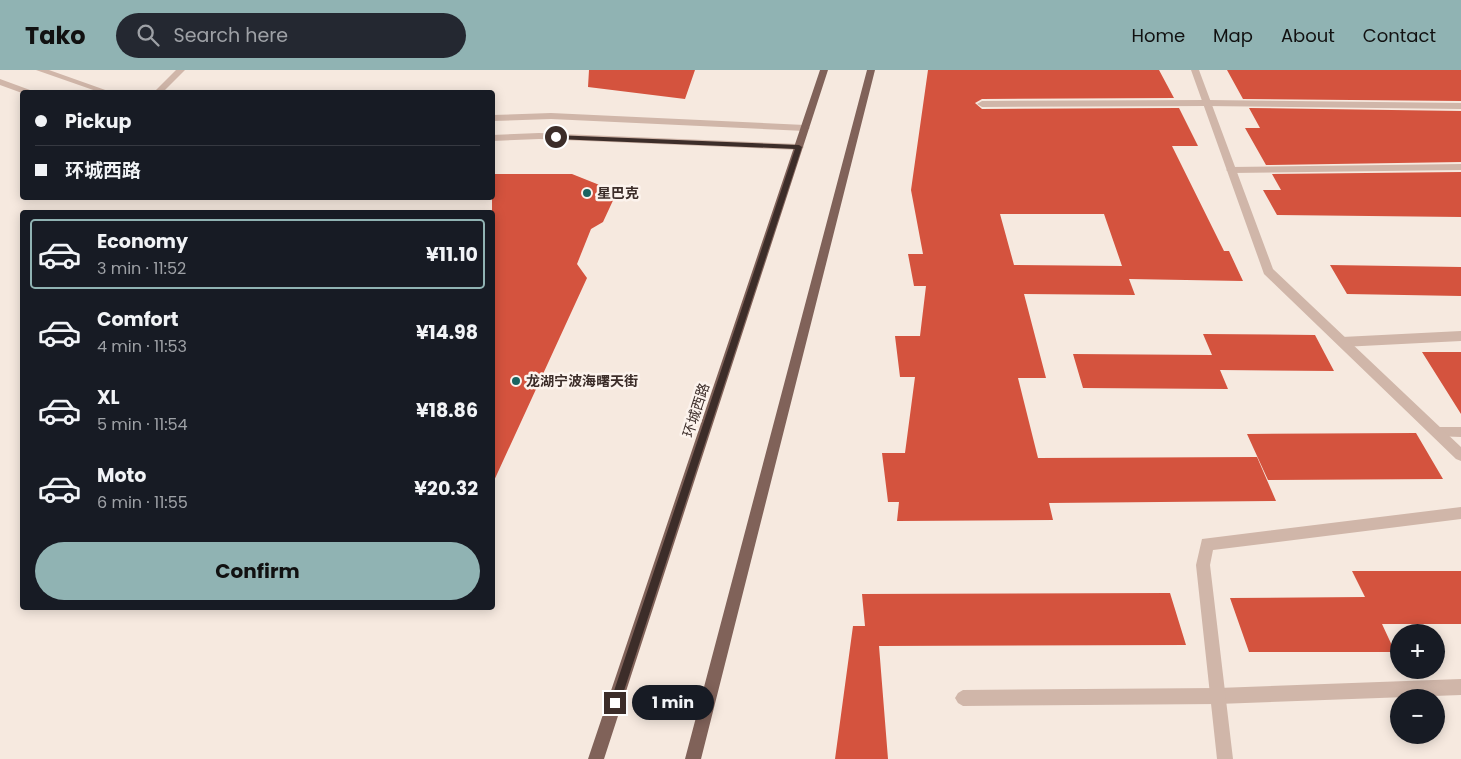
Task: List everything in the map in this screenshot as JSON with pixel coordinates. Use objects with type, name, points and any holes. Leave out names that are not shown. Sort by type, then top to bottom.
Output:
[{"type":"main road","name":"环城西路","points":[[596,759],[824,70]]},
{"type":"main road","points":[[693,759],[870,70]]},
{"type":"street","points":[[40,70],[100,90]]},
{"type":"street","points":[[160,90],[181,70]]},
{"type":"street","points":[[1196,70],[1268,271],[1461,455]]},
{"type":"street","points":[[0,82],[22,90]]},
{"type":"street","points":[[982,104],[1207,103],[1461,106]]},
{"type":"street","points":[[495,118],[550,116],[805,128]]},
{"type":"street","points":[[495,138],[558,137],[799,147]]},
{"type":"street","points":[[1231,170],[1461,167]]},
{"type":"street","points":[[1342,342],[1461,336]]},
{"type":"street","points":[[1437,432],[1461,432]]},
{"type":"street","points":[[1225,759],[1203,565],[1207,544],[1461,513]]},
{"type":"street","points":[[963,698],[1218,696],[1461,688]]},
{"type":"building","points":[[589,70],[695,70],[685,99],[588,87]]},
{"type":"building","points":[[928,70],[1159,70],[1174,98],[982,99],[975,103],[982,109],[1179,108],[1198,146],[1172,146],[1224,251],[1229,251],[1243,281],[1129,279],[1135,295],[1024,294],[1046,378],[1018,378],[1038,458],[1257,457],[1276,501],[1049,503],[1053,520],[897,521],[899,502],[888,502],[882,453],[905,453],[915,377],[900,377],[895,336],[920,336],[926,286],[914,286],[908,254],[923,254],[911,190]],"holes":[[[1000,214],[1104,214],[1122,266],[1014,265]]]},
{"type":"building","points":[[1227,70],[1461,70],[1461,101],[1243,99]]},
{"type":"building","points":[[1249,108],[1461,111],[1461,162],[1266,165],[1245,128],[1260,128]]},
{"type":"building","points":[[1461,172],[1461,217],[1277,215],[1263,190],[1281,190],[1272,174]]},
{"type":"building","name":"龙湖宁波海曙天街","points":[[495,174],[572,174],[616,194],[603,222],[591,229],[577,264],[587,278],[495,478],[495,210],[492,210],[492,200],[495,200]]},
{"type":"building","points":[[1330,265],[1461,267],[1461,296],[1347,294]]},
{"type":"building","points":[[1203,334],[1315,335],[1334,371],[1220,370],[1228,389],[1083,388],[1073,354],[1212,355]]},
{"type":"building","points":[[1422,352],[1461,352],[1461,414]]},
{"type":"building","points":[[1416,433],[1443,479],[1268,480],[1247,434]]},
{"type":"building","points":[[1352,571],[1461,571],[1461,624],[1382,624],[1390,641],[1390,652],[1249,652],[1230,598],[1365,597]]},
{"type":"building","points":[[1170,593],[1186,645],[879,646],[888,759],[835,759],[853,626],[865,626],[862,594]]},
{"type":"place","name":"星巴克","points":[[587,193]]},
{"type":"place","name":"龙湖宁波海曙天街","points":[[516,381]]},
{"type":"route","points":[[556,137],[799,147],[615,703]]}]
